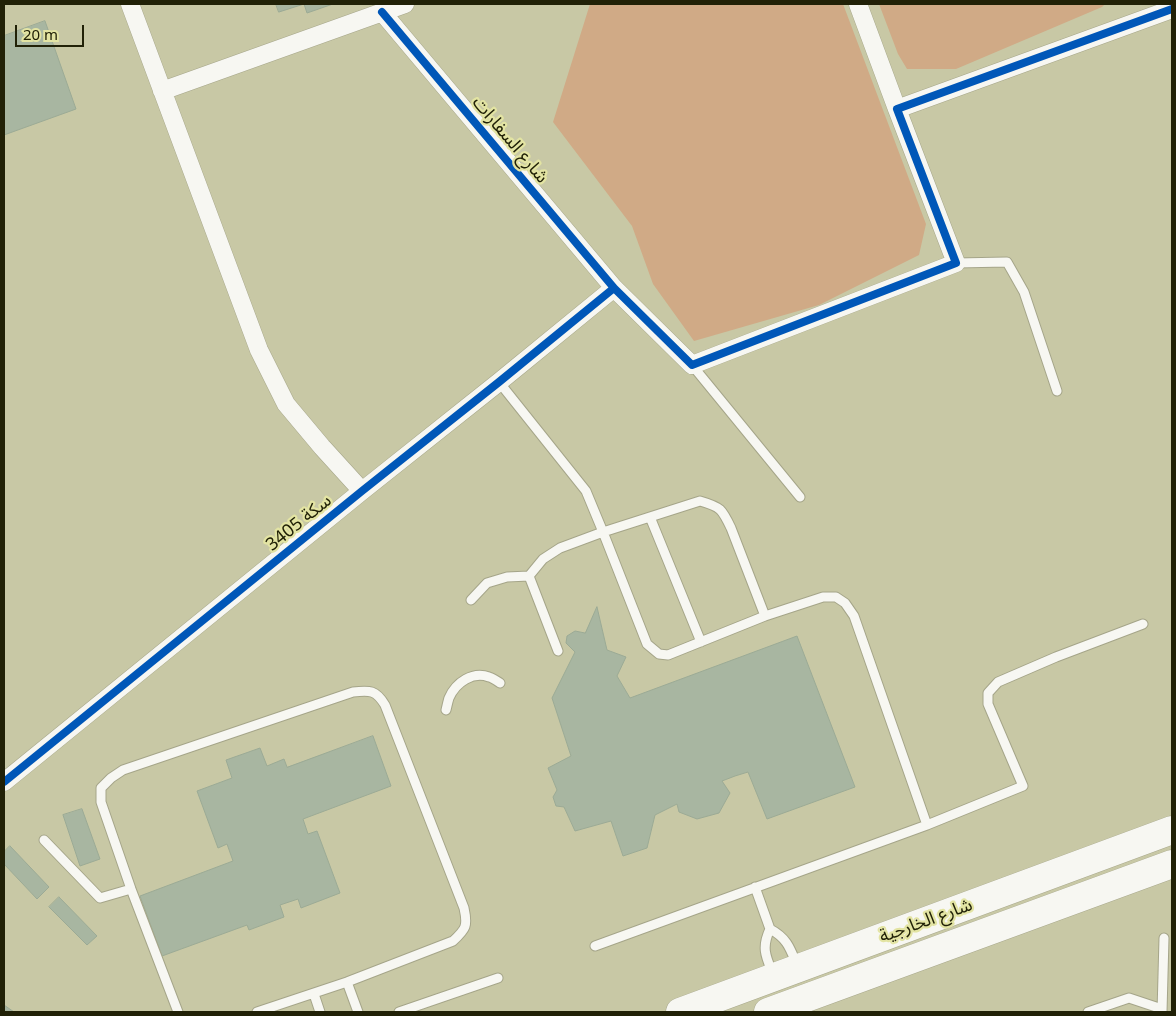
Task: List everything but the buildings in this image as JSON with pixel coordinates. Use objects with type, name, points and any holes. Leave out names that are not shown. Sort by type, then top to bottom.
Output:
[{"type":"main road","name":"شارع الخارجية","points":[[680,1012],[713,1004],[786,973],[1172,830]]},
{"type":"main road","name":"شارع الخارجية","points":[[788,1005],[1172,864]]},
{"type":"main road","points":[[786,973],[788,1005]]},
{"type":"street","points":[[130,4],[259,350],[286,404],[362,491]]},
{"type":"street","points":[[162,91],[405,4]]},
{"type":"street","points":[[692,365],[956,263],[858,4]]},
{"type":"street","points":[[897,109],[1172,9]]},
{"type":"street","name":"شارع السفارات","points":[[382,12],[614,288],[692,365]]},
{"type":"street","name":"سكة 3405","points":[[4,782],[614,288]]},
{"type":"lane","points":[[956,263],[1007,262],[1024,292],[1057,391]]},
{"type":"lane","points":[[692,365],[800,497]]},
{"type":"lane","points":[[499,382],[586,491],[647,644],[659,654],[668,655],[765,616],[823,597],[836,597],[845,603],[854,616],[927,825]]},
{"type":"lane","points":[[471,600],[487,583],[507,577],[529,576],[543,559],[560,548],[700,501],[716,505],[725,515],[765,616]]},
{"type":"lane","points":[[650,517],[701,642]]},
{"type":"lane","points":[[529,576],[558,651]]},
{"type":"lane","points":[[595,946],[927,825],[1023,786],[988,704],[988,693],[998,682],[1056,657],[1143,624]]},
{"type":"lane","points":[[446,710],[449,697],[466,678],[476,675],[489,677],[500,683]]},
{"type":"lane","points":[[178,1012],[101,802],[100,788],[123,770],[353,692],[368,690],[380,697],[385,705],[464,908],[467,920],[463,932],[453,941],[314,994],[257,1012]]},
{"type":"lane","points":[[44,840],[100,898],[132,889]]},
{"type":"lane","points":[[755,887],[770,929],[786,941],[786,973]]},
{"type":"lane","points":[[770,929],[765,939],[766,959],[786,973]]},
{"type":"lane","points":[[1088,1012],[1129,998],[1162,1010],[1164,938]]},
{"type":"lane","points":[[399,1012],[498,978]]},
{"type":"lane","points":[[347,982],[358,1012]]},
{"type":"lane","points":[[314,994],[320,1012]]},
{"type":"shaded area","points":[[590,4],[843,4],[926,224],[919,255],[819,305],[694,341],[653,284],[632,226],[553,122]]},
{"type":"shaded area","points":[[879,4],[1105,4],[1102,7],[956,69],[907,69],[898,54]]},
{"type":"cycle path","points":[[382,12],[614,288],[692,365],[956,263],[897,109],[1172,9]]},
{"type":"cycle path","points":[[4,782],[614,288]]}]
